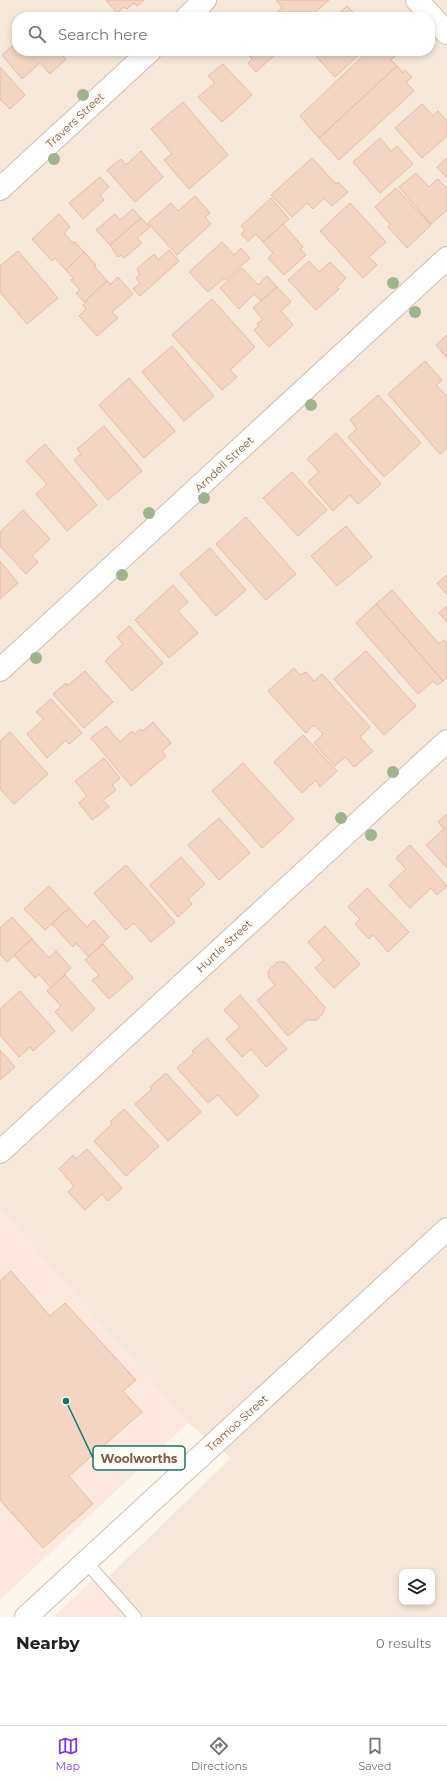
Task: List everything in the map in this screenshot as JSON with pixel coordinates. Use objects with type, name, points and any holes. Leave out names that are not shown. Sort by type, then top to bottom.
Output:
[{"type":"street","points":[[192,12],[205,0]]},
{"type":"street","points":[[417,0],[428,12]]},
{"type":"street","points":[[435,20],[447,33]]},
{"type":"street","name":"Travers Street","points":[[0,189],[145,56]]},
{"type":"street","name":"Arndell Street","points":[[0,670],[447,258]]},
{"type":"street","name":"Hurtle Street","points":[[0,1152],[447,741]]},
{"type":"street","name":"Tramoo Street","points":[[26,1617],[447,1229]]},
{"type":"lane","points":[[85,1562],[135,1617]]},
{"type":"shaded area","points":[[0,0],[447,0],[447,1617],[142,1617],[107,1578],[231,1458],[188,1423],[0,1209]]},
{"type":"shaded area","points":[[0,1209],[188,1423],[0,1600]]},
{"type":"shaded area","points":[[94,1579],[129,1617],[53,1617]]},
{"type":"building","points":[[106,0],[144,0],[137,6],[134,3],[127,9],[124,7],[116,12]]},
{"type":"building","points":[[276,0],[329,0],[316,12],[278,12],[282,8]]},
{"type":"building","points":[[347,6],[353,12],[340,12]]},
{"type":"building","points":[[12,46],[12,56],[63,56],[66,59],[50,74],[40,63],[22,79],[2,55]]},
{"type":"building","points":[[249,56],[274,56],[256,72],[248,63],[252,59]]},
{"type":"building","points":[[316,56],[358,56],[335,77]]},
{"type":"building","points":[[363,56],[395,56],[391,60],[397,66],[319,138],[300,116]]},
{"type":"building","points":[[223,64],[252,95],[222,122],[198,97],[215,83],[208,76]]},
{"type":"building","points":[[397,66],[403,73],[405,70],[412,77],[406,82],[414,91],[339,160],[319,138]]},
{"type":"building","points":[[0,67],[25,95],[10,109],[1,100],[0,101]]},
{"type":"building","points":[[183,102],[228,155],[189,189],[164,160],[172,154],[151,129]]},
{"type":"building","points":[[422,104],[433,116],[438,111],[447,121],[447,136],[422,158],[395,128]]},
{"type":"building","points":[[380,138],[391,151],[397,146],[413,164],[380,193],[353,162]]},
{"type":"building","points":[[141,151],[163,177],[135,202],[107,170],[121,159],[126,165]]},
{"type":"building","points":[[312,158],[336,184],[338,182],[348,192],[332,206],[324,198],[313,209],[307,203],[292,217],[271,195]]},
{"type":"building","points":[[447,158],[447,178],[437,167]]},
{"type":"building","points":[[416,173],[429,187],[438,179],[447,189],[447,210],[431,224],[399,187]]},
{"type":"building","points":[[100,177],[109,187],[100,195],[104,200],[83,219],[69,203]]},
{"type":"building","points":[[396,188],[431,225],[407,248],[388,227],[390,224],[375,207]]},
{"type":"building","points":[[195,196],[210,213],[205,217],[211,224],[177,255],[148,223],[171,203],[178,211]]},
{"type":"building","points":[[271,198],[289,219],[263,242],[256,234],[248,241],[241,234],[245,230],[241,226]]},
{"type":"building","points":[[350,203],[386,242],[369,257],[377,265],[363,278],[320,231]]},
{"type":"building","points":[[133,209],[141,218],[110,245],[96,230],[115,214],[120,220]]},
{"type":"building","points":[[59,214],[70,227],[64,233],[84,252],[66,270],[55,258],[52,261],[32,239]]},
{"type":"building","points":[[141,218],[150,227],[137,238],[142,243],[124,258],[121,255],[118,257],[110,245]]},
{"type":"building","points":[[283,224],[303,247],[300,249],[306,255],[284,275],[268,258],[273,253],[263,242]]},
{"type":"building","points":[[222,242],[234,255],[241,248],[250,258],[226,280],[224,278],[208,292],[189,272]]},
{"type":"building","points":[[169,250],[179,261],[140,296],[133,289],[140,283],[136,278],[140,274],[137,269],[154,254],[158,260]]},
{"type":"building","points":[[18,251],[58,298],[27,324],[0,292],[0,266]]},
{"type":"building","points":[[84,252],[96,265],[94,266],[107,281],[84,302],[76,293],[80,290],[71,280],[73,278],[66,270]]},
{"type":"building","points":[[309,261],[319,272],[330,262],[346,278],[337,287],[339,289],[316,310],[288,280]]},
{"type":"building","points":[[242,268],[258,285],[267,276],[277,287],[261,301],[254,294],[239,309],[220,288]]},
{"type":"building","points":[[118,277],[133,294],[112,312],[118,318],[97,336],[79,316],[86,309],[83,305],[87,301],[86,300],[107,281],[111,284]]},
{"type":"building","points":[[277,287],[291,302],[281,311],[293,325],[269,347],[254,330],[259,326],[257,324],[263,319],[253,308]]},
{"type":"building","points":[[212,299],[255,347],[230,370],[237,377],[222,390],[172,335]]},
{"type":"building","points":[[447,335],[447,358],[436,345]]},
{"type":"building","points":[[172,346],[214,396],[184,421],[142,372]]},
{"type":"building","points":[[425,361],[442,380],[436,385],[447,397],[447,448],[440,454],[388,394]]},
{"type":"building","points":[[129,378],[175,431],[144,458],[99,405]]},
{"type":"building","points":[[378,395],[421,443],[384,477],[348,437],[357,429],[350,420]]},
{"type":"building","points":[[104,426],[142,471],[108,500],[74,460],[81,454],[77,449]]},
{"type":"building","points":[[336,433],[381,484],[358,504],[350,495],[333,511],[308,482],[319,472],[307,459]]},
{"type":"building","points":[[45,444],[97,505],[67,531],[36,494],[47,484],[26,461]]},
{"type":"building","points":[[292,472],[327,510],[298,536],[263,498]]},
{"type":"building","points":[[23,510],[50,539],[32,556],[38,562],[26,574],[0,546],[0,532]]},
{"type":"building","points":[[246,517],[296,574],[266,600],[216,544]]},
{"type":"building","points":[[346,526],[372,557],[337,586],[311,556]]},
{"type":"building","points":[[210,548],[246,590],[216,616],[180,574]]},
{"type":"building","points":[[0,561],[18,583],[0,599]]},
{"type":"building","points":[[447,575],[447,595],[437,583]]},
{"type":"building","points":[[173,585],[188,602],[178,611],[198,633],[169,658],[135,620]]},
{"type":"building","points":[[392,590],[439,644],[444,640],[447,643],[447,677],[443,681],[376,604]]},
{"type":"building","points":[[376,604],[443,681],[437,685],[433,681],[418,694],[356,623]]},
{"type":"building","points":[[447,606],[447,622],[439,613]]},
{"type":"building","points":[[129,626],[163,663],[132,691],[105,661],[123,644],[117,637]]},
{"type":"building","points":[[366,651],[416,706],[384,735],[334,679]]},
{"type":"building","points":[[294,668],[300,675],[306,672],[314,681],[322,674],[370,727],[360,737],[373,751],[354,767],[345,757],[335,766],[314,743],[323,734],[314,725],[306,733],[268,691]]},
{"type":"building","points":[[85,671],[113,702],[84,728],[53,694],[66,683],[67,686]]},
{"type":"building","points":[[51,699],[82,733],[69,744],[66,740],[47,758],[27,734],[44,719],[36,712]]},
{"type":"building","points":[[153,722],[171,743],[162,751],[166,756],[131,786],[91,738],[106,726],[120,742],[132,731],[134,734],[141,729],[143,731]]},
{"type":"building","points":[[10,732],[48,774],[14,804],[0,789],[0,741]]},
{"type":"building","points":[[303,735],[337,771],[320,787],[316,780],[302,793],[274,762]]},
{"type":"building","points":[[104,758],[120,778],[112,785],[116,790],[103,800],[109,807],[92,820],[79,803],[87,796],[75,781]]},
{"type":"building","points":[[243,763],[294,819],[262,848],[212,791]]},
{"type":"building","points":[[447,814],[447,868],[426,845],[444,829],[438,822]]},
{"type":"building","points":[[219,818],[250,853],[219,880],[188,845]]},
{"type":"building","points":[[410,845],[447,886],[437,895],[431,888],[410,908],[389,885],[406,869],[396,858]]},
{"type":"building","points":[[181,857],[205,884],[188,899],[192,904],[178,917],[150,885]]},
{"type":"building","points":[[126,865],[175,922],[151,942],[134,923],[126,930],[94,893]]},
{"type":"building","points":[[49,886],[69,908],[45,930],[24,909]]},
{"type":"building","points":[[367,888],[409,932],[388,952],[373,935],[369,939],[355,924],[360,919],[348,907]]},
{"type":"building","points":[[69,908],[87,927],[94,920],[109,937],[89,957],[76,943],[73,947],[52,924]]},
{"type":"building","points":[[12,917],[32,939],[7,962],[0,954],[0,928]]},
{"type":"building","points":[[325,926],[360,964],[334,988],[315,968],[324,960],[308,942]]},
{"type":"building","points":[[32,939],[49,958],[56,951],[71,968],[51,988],[39,974],[35,978],[14,955]]},
{"type":"building","points":[[103,944],[133,978],[109,999],[92,980],[99,975],[85,960]]},
{"type":"building","points":[[277,962],[285,962],[325,1007],[323,1013],[317,1020],[307,1020],[288,1036],[257,1000],[275,985],[269,978],[268,971]]},
{"type":"building","points":[[65,975],[95,1009],[72,1031],[55,1012],[61,1006],[47,991]]},
{"type":"building","points":[[20,991],[55,1031],[33,1051],[30,1047],[19,1057],[0,1035],[0,1009]]},
{"type":"building","points":[[240,995],[287,1049],[266,1067],[251,1049],[242,1057],[226,1039],[240,1027],[224,1010]]},
{"type":"building","points":[[207,1038],[259,1096],[237,1116],[218,1095],[208,1103],[177,1068],[194,1053],[192,1051]]},
{"type":"building","points":[[0,1050],[15,1067],[0,1080]]},
{"type":"building","points":[[166,1073],[201,1112],[168,1141],[135,1104],[152,1089],[150,1087]]},
{"type":"building","points":[[124,1109],[159,1146],[126,1176],[94,1141],[112,1124],[110,1122]]},
{"type":"building","points":[[87,1149],[122,1188],[108,1201],[102,1194],[85,1210],[68,1192],[74,1186],[59,1169],[73,1155],[76,1159]]},
{"type":"building","points":[[11,1271],[50,1316],[65,1303],[136,1380],[123,1391],[142,1412],[69,1476],[93,1504],[43,1548],[0,1500],[0,1281]]},
{"type":"place","name":"Woolworths","points":[[66,1401]]}]
